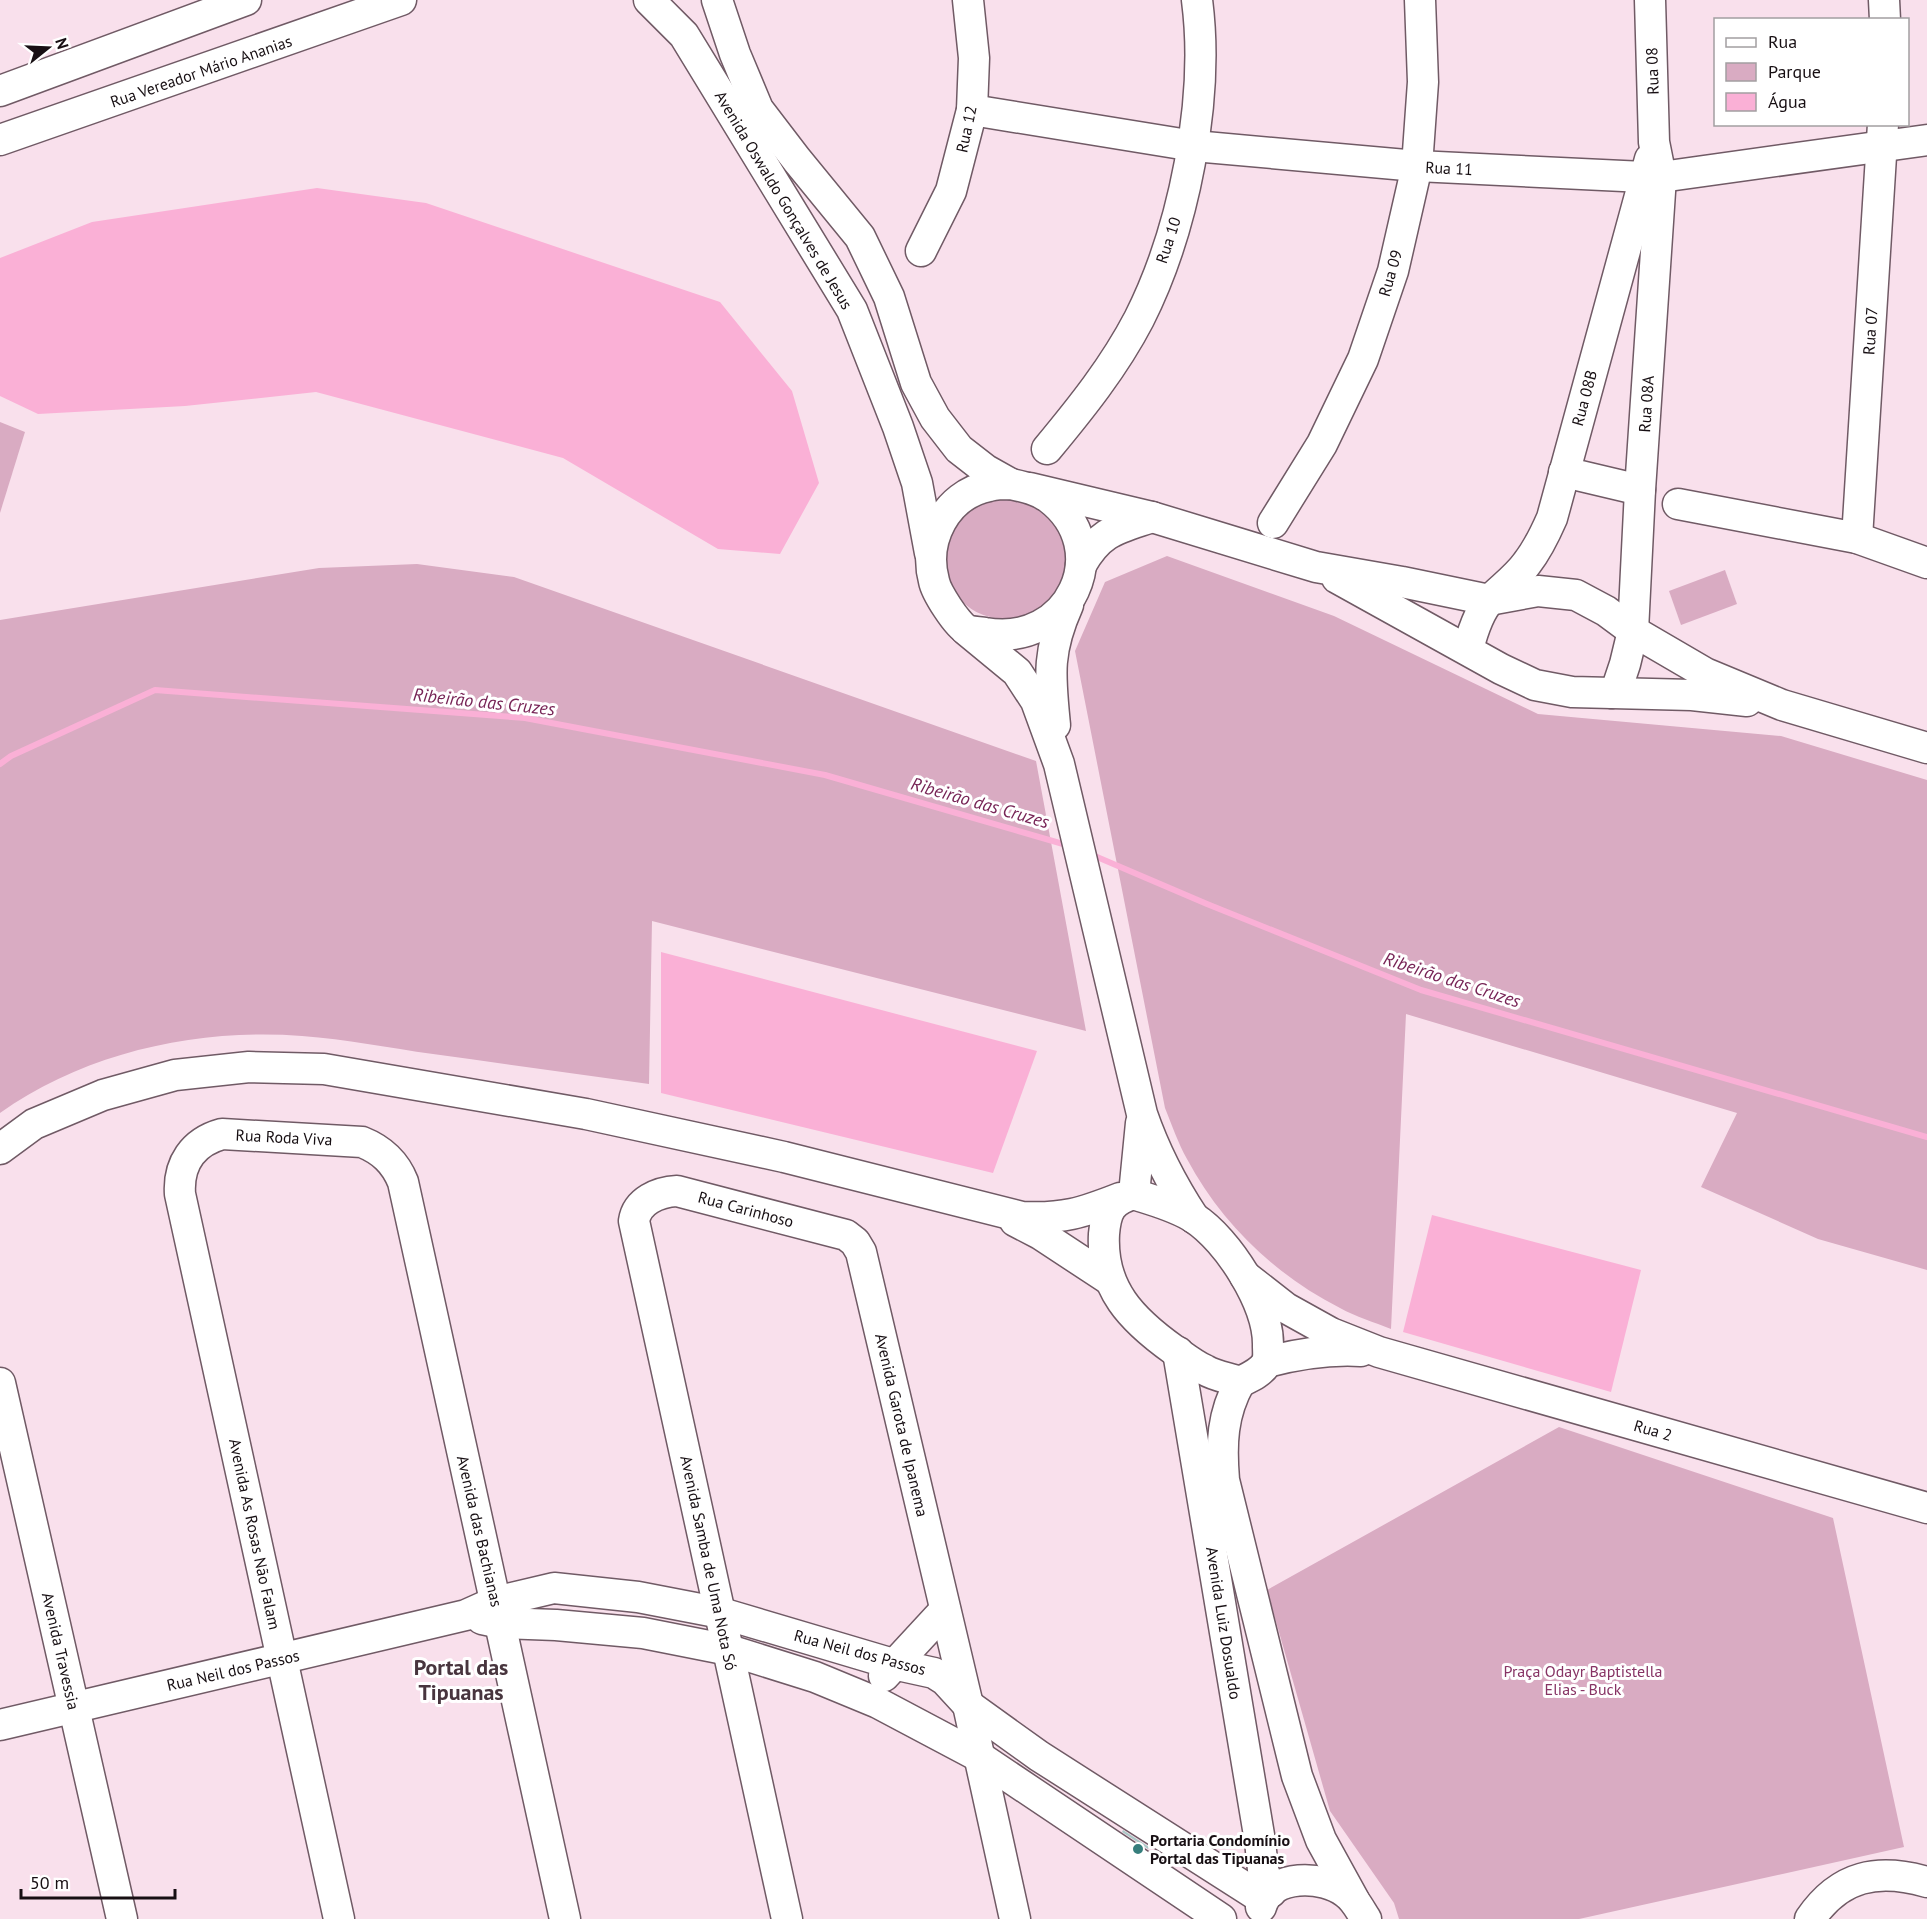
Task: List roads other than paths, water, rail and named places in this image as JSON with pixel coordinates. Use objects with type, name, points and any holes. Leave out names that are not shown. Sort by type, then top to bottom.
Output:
[{"type":"street","points":[[0,91],[246,0]]},
{"type":"street","name":"Rua Vereador Mário Ananias","points":[[0,140],[401,0]]},
{"type":"street","name":"Avenida Oswaldo Gonçalves de Jesus","points":[[649,0],[684,35],[852,310],[917,483],[930,553]]},
{"type":"street","name":"Avenida Oswaldo Gonçalves de Jesus","points":[[717,0],[735,54],[758,109],[860,237],[889,297],[916,383],[935,418],[959,449],[986,470],[1021,486],[1152,517],[1316,567],[1489,600]]},
{"type":"street","name":"Rua 12","points":[[921,251],[951,191],[972,110],[974,58],[968,0]]},
{"type":"street","name":"Rua 10","points":[[1047,449],[1098,387],[1139,319],[1170,245],[1194,146],[1199,92],[1197,0]]},
{"type":"street","name":"Rua 09","points":[[1273,523],[1322,444],[1363,359],[1393,271],[1417,166],[1423,82],[1420,0]]},
{"type":"street","name":"Rua 08","points":[[1650,0],[1653,177]]},
{"type":"street","points":[[1884,0],[1886,18]]},
{"type":"street","name":"Rua 11","points":[[972,110],[1194,146],[1417,166],[1653,177],[1882,136],[1927,140]]},
{"type":"street","name":"Rua 07","points":[[1857,538],[1882,136]]},
{"type":"street","name":"Rua 08B","points":[[1489,600],[1527,564],[1552,518],[1653,177]]},
{"type":"street","name":"Rua 08A","points":[[1612,693],[1618,685],[1633,631],[1653,177]]},
{"type":"street","points":[[1564,472],[1640,490]]},
{"type":"street","points":[[1081,565],[1080,546],[1074,527],[1063,510],[1048,497],[1021,486],[988,486],[966,495],[948,510],[936,530],[930,553],[935,588],[944,604],[966,630],[1017,672],[1036,701],[1059,764],[1142,1114],[1159,1159],[1194,1218]]},
{"type":"street","points":[[1678,504],[1857,538],[1927,563]]},
{"type":"street","points":[[1059,764],[1051,659],[1057,632],[1073,594],[1081,565],[1088,551],[1107,533],[1152,517]]},
{"type":"street","name":"Avenida Oswaldo Gonçalves de Jesus","points":[[1316,567],[1535,685],[1572,692],[1612,693]]},
{"type":"street","points":[[1468,650],[1489,600],[1538,591],[1576,595],[1606,611],[1633,631],[1705,673],[1782,705],[1927,748]]},
{"type":"street","points":[[966,630],[994,635],[1017,635],[1040,627],[1059,613],[1073,594]]},
{"type":"street","points":[[1612,693],[1692,695],[1782,705]]},
{"type":"street","points":[[0,1149],[34,1124],[103,1095],[175,1076],[249,1067],[324,1069],[586,1113],[784,1157],[1022,1217],[1048,1219],[1080,1214],[1127,1196],[1169,1205],[1194,1218],[1215,1235],[1245,1276],[1256,1296],[1268,1335],[1268,1362],[1257,1374],[1240,1382],[1206,1371],[1151,1334],[1128,1311],[1110,1280],[1105,1263],[1105,1227],[1108,1210],[1127,1196],[1142,1114]]},
{"type":"street","name":"Rua Roda Viva","points":[[191,1152],[205,1140],[222,1134],[352,1141],[380,1151]]},
{"type":"street","name":"Avenida das Bachianas","points":[[380,1151],[394,1164],[403,1182],[565,1919]]},
{"type":"street","name":"Avenida As Rosas Não Falam","points":[[191,1152],[180,1176],[180,1194],[339,1919]]},
{"type":"street","name":"Rua Carinhoso","points":[[639,1207],[664,1191],[676,1191],[846,1235],[855,1242]]},
{"type":"street","name":"Avenida Samba de Uma Nota Só","points":[[639,1207],[634,1221],[787,1919]]},
{"type":"street","points":[[988,1207],[1040,1234],[1110,1280]]},
{"type":"street","name":"Avenida Garota de Ipanema","points":[[855,1242],[863,1258],[968,1706],[1015,1919]]},
{"type":"street","name":"Rua 2","points":[[1245,1276],[1286,1308],[1331,1333],[1379,1352],[1927,1508]]},
{"type":"street","name":"Rua 2","points":[[1268,1362],[1292,1356],[1335,1351],[1379,1352]]},
{"type":"street","name":"Avenida Luiz Dosualdo","points":[[1178,1352],[1260,1842],[1264,1903]]},
{"type":"street","name":"Avenida Luiz Dosualdo","points":[[1240,1382],[1230,1400],[1224,1426],[1222,1453],[1224,1480],[1297,1776],[1321,1840],[1360,1910]]},
{"type":"street","name":"Avenida Travessia","points":[[0,1383],[122,1919]]},
{"type":"street","name":"Rua Neil dos Passos","points":[[0,1725],[466,1615],[498,1612],[554,1588],[638,1597],[721,1613],[893,1664],[934,1673],[945,1680],[968,1706],[1039,1756],[1264,1903]]},
{"type":"street","points":[[878,1703],[877,1688],[893,1664],[945,1610]]},
{"type":"street","name":"Rua Neil dos Passos","points":[[498,1612],[556,1625],[643,1633],[729,1650],[815,1677],[878,1703],[978,1756],[1221,1919]]},
{"type":"street","points":[[1101,1839],[1123,1810]]},
{"type":"street","points":[[1161,1879],[1182,1848]]},
{"type":"street","points":[[1810,1919],[1827,1899],[1850,1883],[1870,1876],[1892,1874],[1927,1882]]},
{"type":"street","points":[[1264,1903],[1289,1883],[1299,1880],[1319,1881],[1338,1887],[1360,1910]]},
{"type":"water","points":[[317,188],[426,203],[720,302],[792,391],[819,483],[780,554],[718,549],[563,458],[316,392],[185,406],[38,414],[0,396],[0,258],[92,222]]},
{"type":"water","points":[[661,952],[1037,1051],[993,1173],[661,1093]]},
{"type":"water","points":[[1432,1215],[1641,1270],[1611,1392],[1403,1332]]},
{"type":"waterway","name":"Ribeirão das Cruzes","points":[[0,764],[11,756],[155,690],[525,718],[825,775],[1070,846]]},
{"type":"waterway","name":"Ribeirão das Cruzes","points":[[1090,854],[1421,990],[1927,1137]]},
{"type":"place","name":"Portaria Condomínio Portal das Tipuanas","points":[[1138,1849]]},
{"type":"district","name":"Portal das Tipuanas","points":[[461,1680]]},
{"type":"park label","name":"Praça Odayr Baptistella Elias - Buck","points":[[1583,1680]]}]
